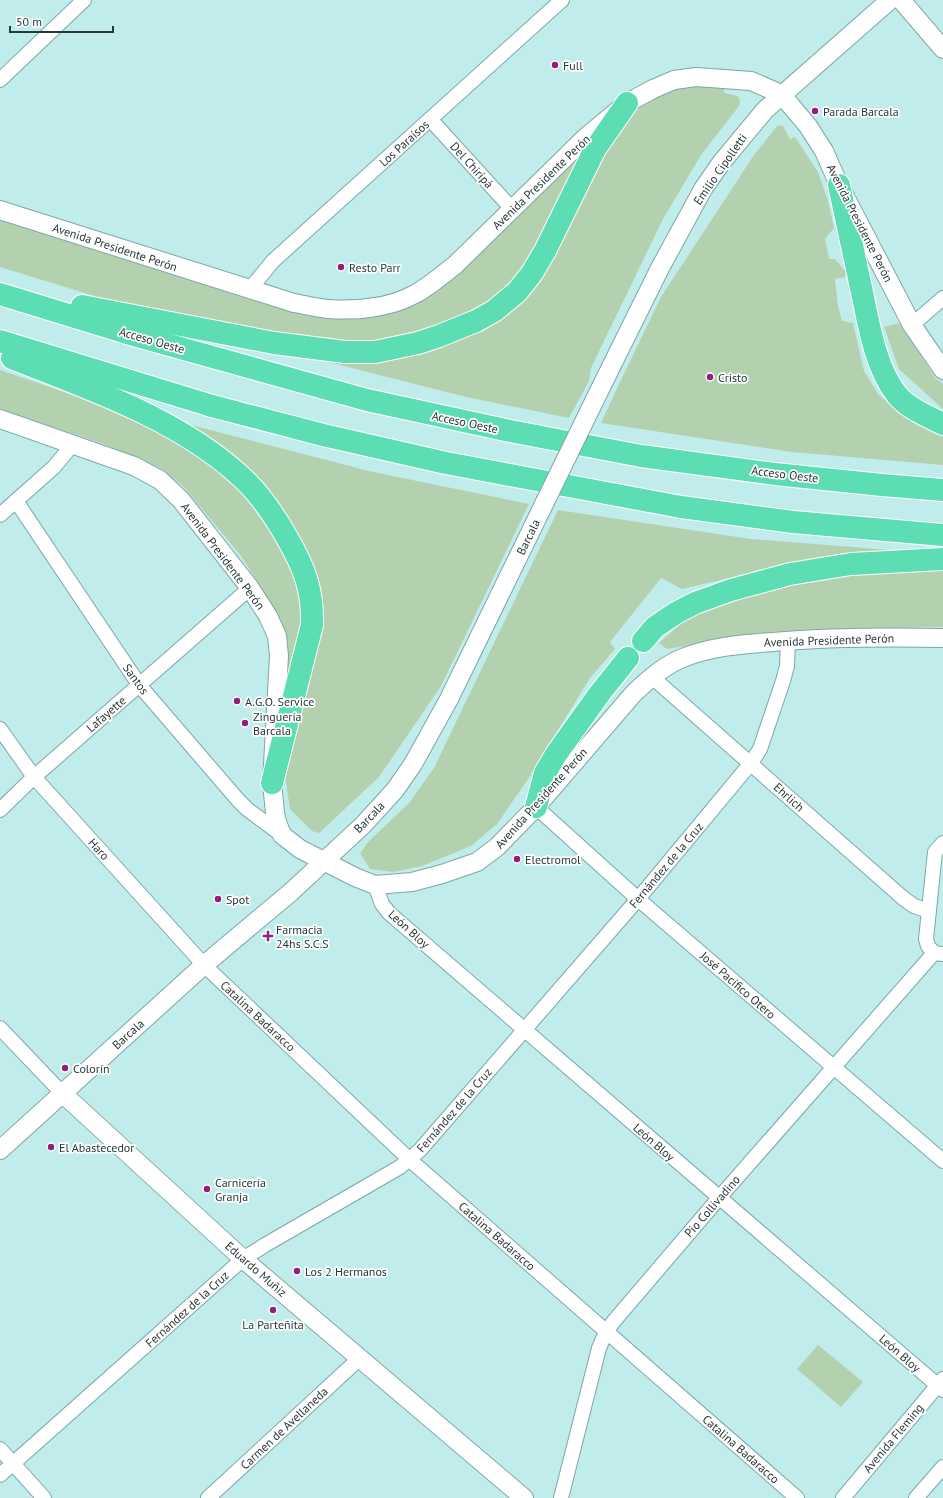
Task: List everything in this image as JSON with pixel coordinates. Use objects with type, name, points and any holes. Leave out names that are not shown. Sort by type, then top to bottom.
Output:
[{"type":"highway","points":[[0,289],[117,314],[274,343],[345,352],[375,352],[418,343],[476,321],[494,312],[517,292],[532,273],[545,251],[595,149],[627,103]]},
{"type":"highway","points":[[839,185],[866,309],[880,365],[887,381],[898,396],[908,406],[943,424]]},
{"type":"highway","name":"Acceso Oeste","points":[[0,294],[137,336],[367,400],[510,431],[641,456],[767,473],[943,490]]},
{"type":"highway","points":[[0,341],[212,406],[323,435],[446,463],[681,507],[793,522],[943,535]]},
{"type":"highway","points":[[0,353],[110,397],[178,430],[239,474],[262,501],[282,529],[305,573],[312,606],[312,625],[272,783]]},
{"type":"highway","points":[[643,641],[655,627],[676,613],[695,603],[731,590],[790,574],[851,564],[943,560]]},
{"type":"highway","points":[[536,807],[545,773],[557,753],[600,692],[628,658]]},
{"type":"street","points":[[0,80],[84,0]]},
{"type":"street","name":"Los Paraísos","points":[[250,289],[273,261],[562,0]]},
{"type":"street","name":"Emilio Cipolletti","points":[[604,381],[660,268],[703,189],[745,132],[782,94],[890,0]]},
{"type":"street","points":[[901,0],[943,49]]},
{"type":"street","name":"Avenida Presidente Perón","points":[[0,210],[294,303],[327,309],[353,310],[378,306],[414,295],[435,282],[456,265],[586,137],[627,103],[674,80],[696,77],[751,81],[782,94],[808,126],[824,151],[839,185],[912,325],[943,370]]},
{"type":"street","name":"Del Chiripá","points":[[430,119],[513,210]]},
{"type":"street","points":[[912,325],[943,298]]},
{"type":"street","name":"Barcala","points":[[0,1150],[204,965],[291,892],[363,825],[395,790],[413,764],[449,699],[604,381]]},
{"type":"street","name":"Avenida Presidente Perón","points":[[0,419],[134,466],[160,480],[181,500],[250,588],[268,616],[276,636],[279,656],[272,783],[276,818],[282,835],[300,849],[375,885],[412,882],[477,862],[497,847],[536,807],[634,693],[652,677],[677,660],[705,651],[738,645],[838,638],[943,638]]},
{"type":"street","points":[[0,515],[54,467],[73,444]]},
{"type":"street","name":"Santos","points":[[16,501],[140,686],[238,800],[247,809],[282,835]]},
{"type":"street","name":"Lafayette","points":[[0,810],[34,777],[140,686],[250,588]]},
{"type":"street","name":"Fernández de la Cruz","points":[[0,1475],[243,1259],[400,1167],[420,1150],[638,899],[751,763],[760,749],[783,681],[787,666],[788,641]]},
{"type":"street","name":"Ehrlich","points":[[652,677],[903,898],[914,906],[929,911]]},
{"type":"street","name":"Haro","points":[[0,729],[34,777],[204,965]]},
{"type":"street","name":"José Pacífico Otero","points":[[536,807],[638,899],[943,1161]]},
{"type":"street","points":[[938,954],[928,946],[926,939],[935,852],[943,843]]},
{"type":"street","name":"León Bloy","points":[[375,885],[382,904],[389,913],[719,1198],[941,1385]]},
{"type":"street","name":"Pio Collivadino","points":[[561,1498],[599,1348],[606,1332],[719,1198],[834,1067],[938,954]]},
{"type":"street","name":"Catalina Badaracco","points":[[204,965],[410,1160],[797,1498]]},
{"type":"street","name":"Eduardo Muñiz","points":[[0,1028],[62,1093],[243,1259],[524,1498]]},
{"type":"street","name":"Carmen de Avellaneda","points":[[208,1498],[360,1358]]},
{"type":"street","name":"Avenida Fleming","points":[[843,1498],[941,1385]]},
{"type":"street","points":[[0,1449],[44,1498]]},
{"type":"street","points":[[916,1498],[943,1467]]},
{"type":"green space","points":[[705,85],[724,89],[724,93],[738,96],[740,101],[739,106],[701,155],[663,219],[591,368],[589,381],[569,418],[466,397],[269,347],[321,352],[491,318],[573,208],[628,115],[645,102],[680,88]]},
{"type":"green space","points":[[778,125],[783,126],[790,139],[795,137],[818,172],[828,201],[834,228],[825,239],[829,259],[835,259],[846,272],[845,277],[835,279],[838,306],[842,321],[853,323],[864,371],[878,394],[903,416],[943,430],[943,465],[792,452],[601,423],[661,297],[754,155]]},
{"type":"green space","points":[[575,158],[576,163],[532,253],[504,293],[471,314],[418,331],[372,341],[328,339],[216,324],[124,305],[0,267],[0,218],[285,307],[397,307]]},
{"type":"green space","points":[[899,323],[935,378],[943,384],[943,409],[899,369],[884,327]]},
{"type":"green space","points":[[0,370],[105,406],[178,443],[218,470],[245,496],[284,552],[297,582],[303,609],[300,640],[284,705],[272,605],[241,556],[183,486],[160,468],[101,443],[0,409]]},
{"type":"green space","points":[[187,424],[373,472],[529,504],[441,686],[379,777],[319,833],[312,831],[290,809],[284,769],[316,582]]},
{"type":"green space","points":[[558,510],[751,539],[902,551],[798,562],[682,589],[661,578],[610,642],[615,649],[590,678],[526,782],[497,824],[471,846],[422,866],[393,872],[370,869],[360,853],[369,841],[409,803],[434,768]]},
{"type":"green space","points":[[943,566],[943,627],[759,633],[667,649],[659,643],[687,618],[713,607],[798,580]]},
{"type":"green space","points":[[818,1345],[863,1382],[841,1407],[797,1369]]},
{"type":"place","name":"Full","points":[[555,65]]},
{"type":"place","name":"Parada Barcala","points":[[815,111]]},
{"type":"place","name":"Resto Parr","points":[[341,267]]},
{"type":"place","name":"Cristo","points":[[710,377]]},
{"type":"place","name":"A.G.O. Service","points":[[237,701]]},
{"type":"place","name":"Zinguería Barcala","points":[[245,723]]},
{"type":"place","name":"Electromol","points":[[517,859]]},
{"type":"place","name":"Spot","points":[[218,899]]},
{"type":"place","name":"Farmacia 24hs S.C.S","points":[[268,936]]},
{"type":"place","name":"Colorín","points":[[65,1068]]},
{"type":"place","name":"El Abastecedor","points":[[51,1147]]},
{"type":"place","name":"Carnicería Granja","points":[[207,1189]]},
{"type":"place","name":"Los 2 Hermanos","points":[[297,1271]]},
{"type":"place","name":"La Parteñita","points":[[273,1310]]}]
